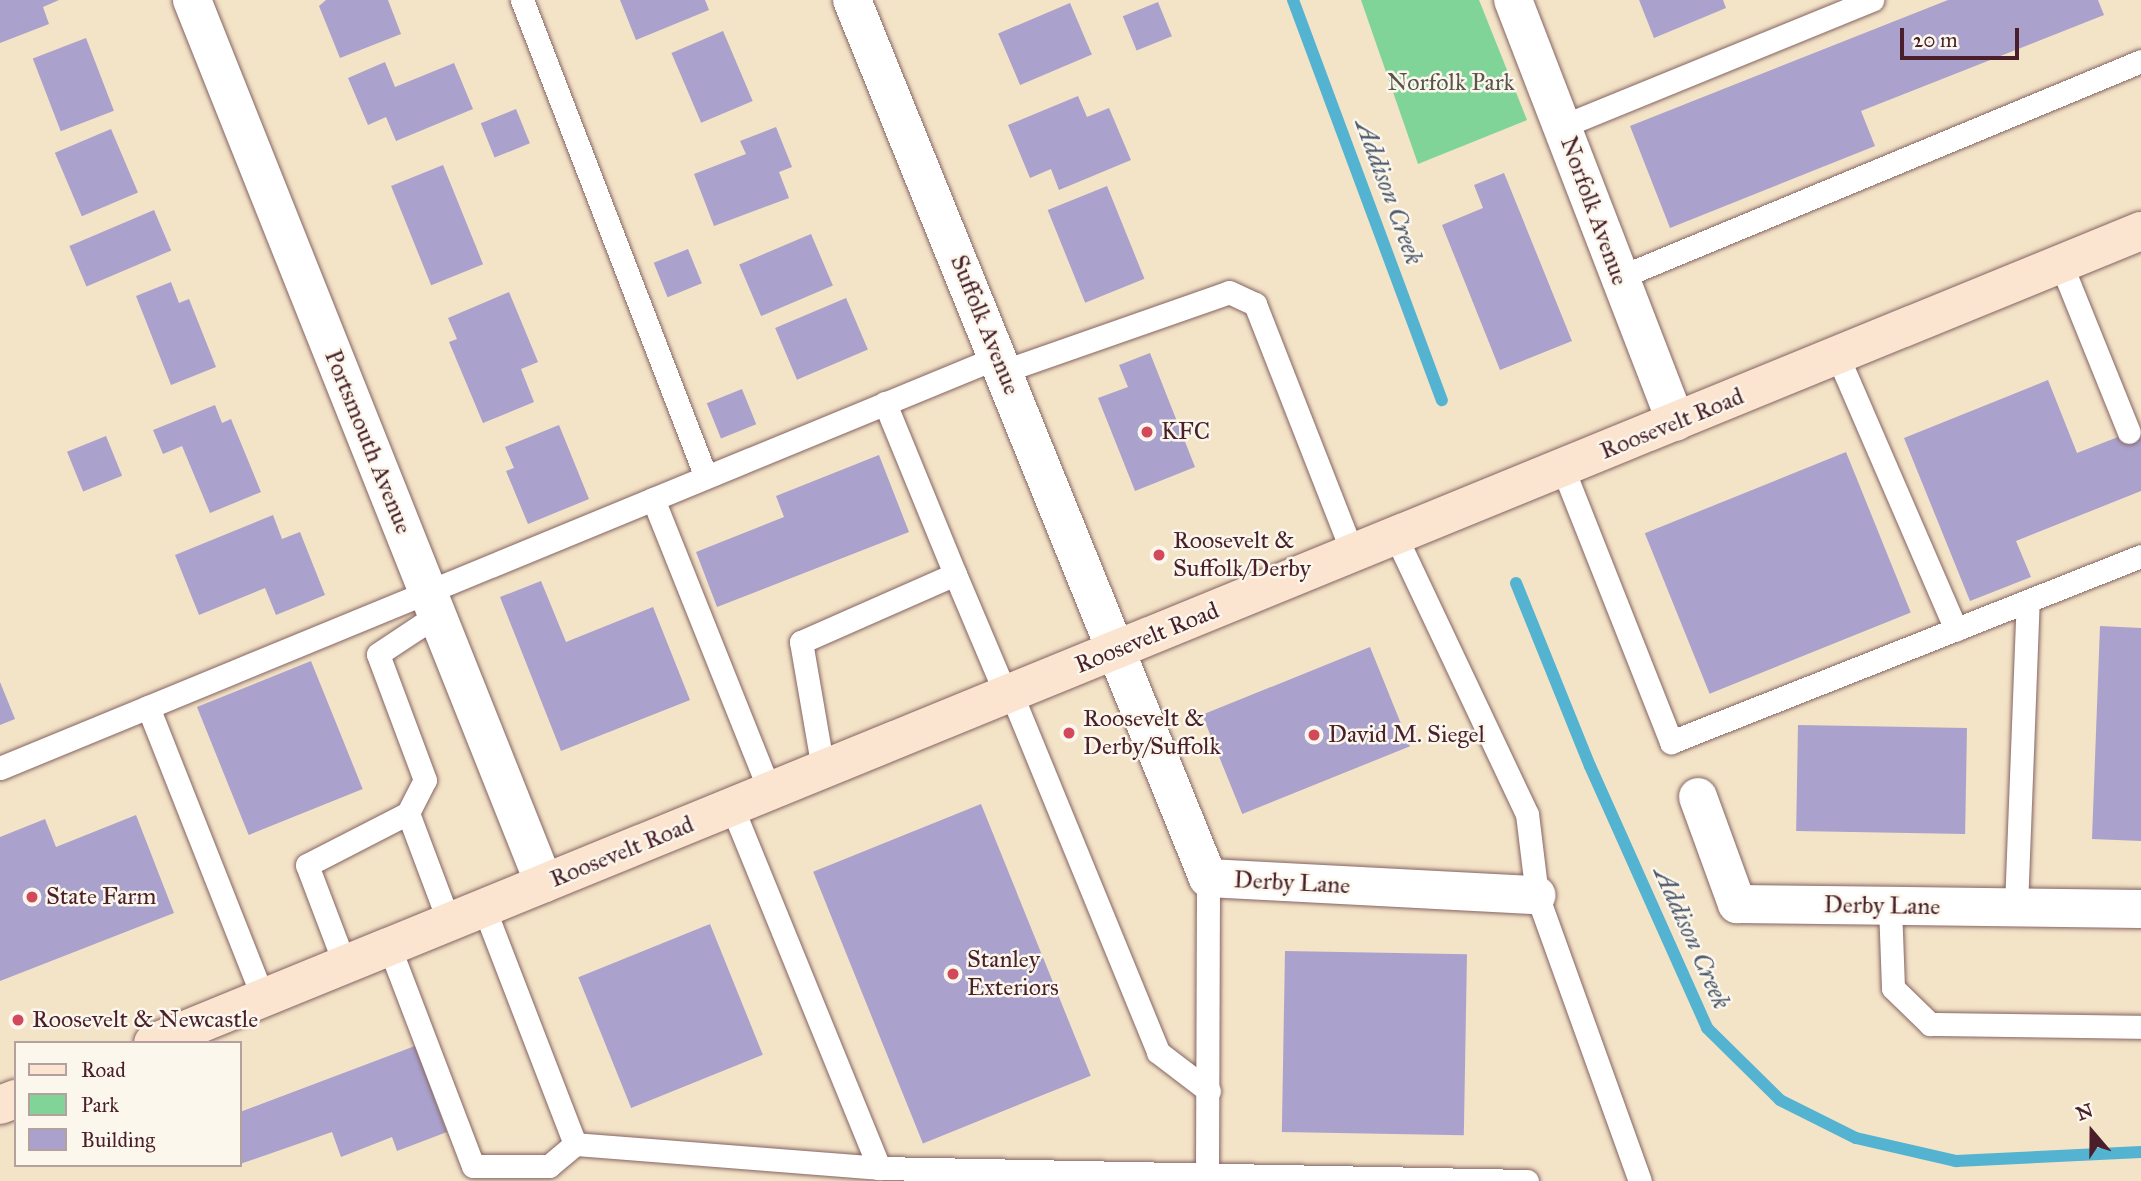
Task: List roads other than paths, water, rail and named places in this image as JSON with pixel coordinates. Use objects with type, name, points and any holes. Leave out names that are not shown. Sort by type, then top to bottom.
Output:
[{"type":"main road","name":"Roosevelt Road","points":[[158,1041],[2141,231]]},
{"type":"street","name":"Portsmouth Avenue","points":[[192,0],[544,883]]},
{"type":"street","name":"Suffolk Avenue","points":[[852,0],[1119,650]]},
{"type":"street","name":"Norfolk Avenue","points":[[1513,0],[1563,126],[1618,278],[1676,422]]},
{"type":"street","name":"Derby Lane","points":[[1119,650],[1208,878],[1537,895]]},
{"type":"street","name":"Derby Lane","points":[[1698,797],[1737,904],[2141,909]]},
{"type":"lane","points":[[522,0],[706,477]]},
{"type":"lane","points":[[1563,126],[1841,6],[1872,0]]},
{"type":"lane","points":[[1618,278],[2141,61]]},
{"type":"lane","points":[[2061,264],[2129,432]]},
{"type":"lane","points":[[0,768],[148,707],[433,604],[653,499],[886,403],[1229,292],[1255,304],[1353,554]]},
{"type":"lane","points":[[1838,357],[1956,630]]},
{"type":"lane","points":[[886,403],[955,575],[1008,694],[1158,1052],[1209,1091]]},
{"type":"lane","points":[[1563,469],[1671,743],[2141,556]]},
{"type":"lane","points":[[653,499],[770,791]]},
{"type":"lane","points":[[1396,537],[1527,814],[1537,895],[1640,1181]]},
{"type":"lane","points":[[823,769],[801,642],[955,575]]},
{"type":"lane","points":[[2016,907],[2028,601]]},
{"type":"lane","points":[[345,965],[307,865],[408,813],[425,780],[378,654],[433,604]]},
{"type":"lane","points":[[148,707],[263,998]]},
{"type":"lane","points":[[732,807],[879,1168]]},
{"type":"lane","points":[[408,813],[466,915],[575,1144]]},
{"type":"lane","points":[[1207,1175],[1208,878]]},
{"type":"lane","points":[[1890,906],[1893,988],[1930,1024],[2141,1027]]},
{"type":"lane","points":[[389,946],[473,1166],[549,1166],[575,1144],[879,1168],[1527,1181]]},
{"type":"waterway","name":"Addison Creek","points":[[1293,0],[1442,400]]},
{"type":"waterway","name":"Addison Creek","points":[[1516,583],[1590,766],[1707,1028],[1780,1100],[1856,1138],[1956,1161],[2141,1152]]},
{"type":"place","name":"KFC","points":[[1147,432]]},
{"type":"place","name":"Roosevelt & Suffolk/Derby","points":[[1159,555]]},
{"type":"place","name":"Roosevelt & Derby/Suffolk","points":[[1069,733]]},
{"type":"place","name":"David M. Siegel","points":[[1314,735]]},
{"type":"place","name":"State Farm","points":[[32,897]]},
{"type":"place","name":"Stanley Exteriors","points":[[953,974]]},
{"type":"place","name":"Roosevelt & Newcastle","points":[[18,1020]]},
{"type":"park label","name":"Norfolk Park","points":[[1451,83]]}]
